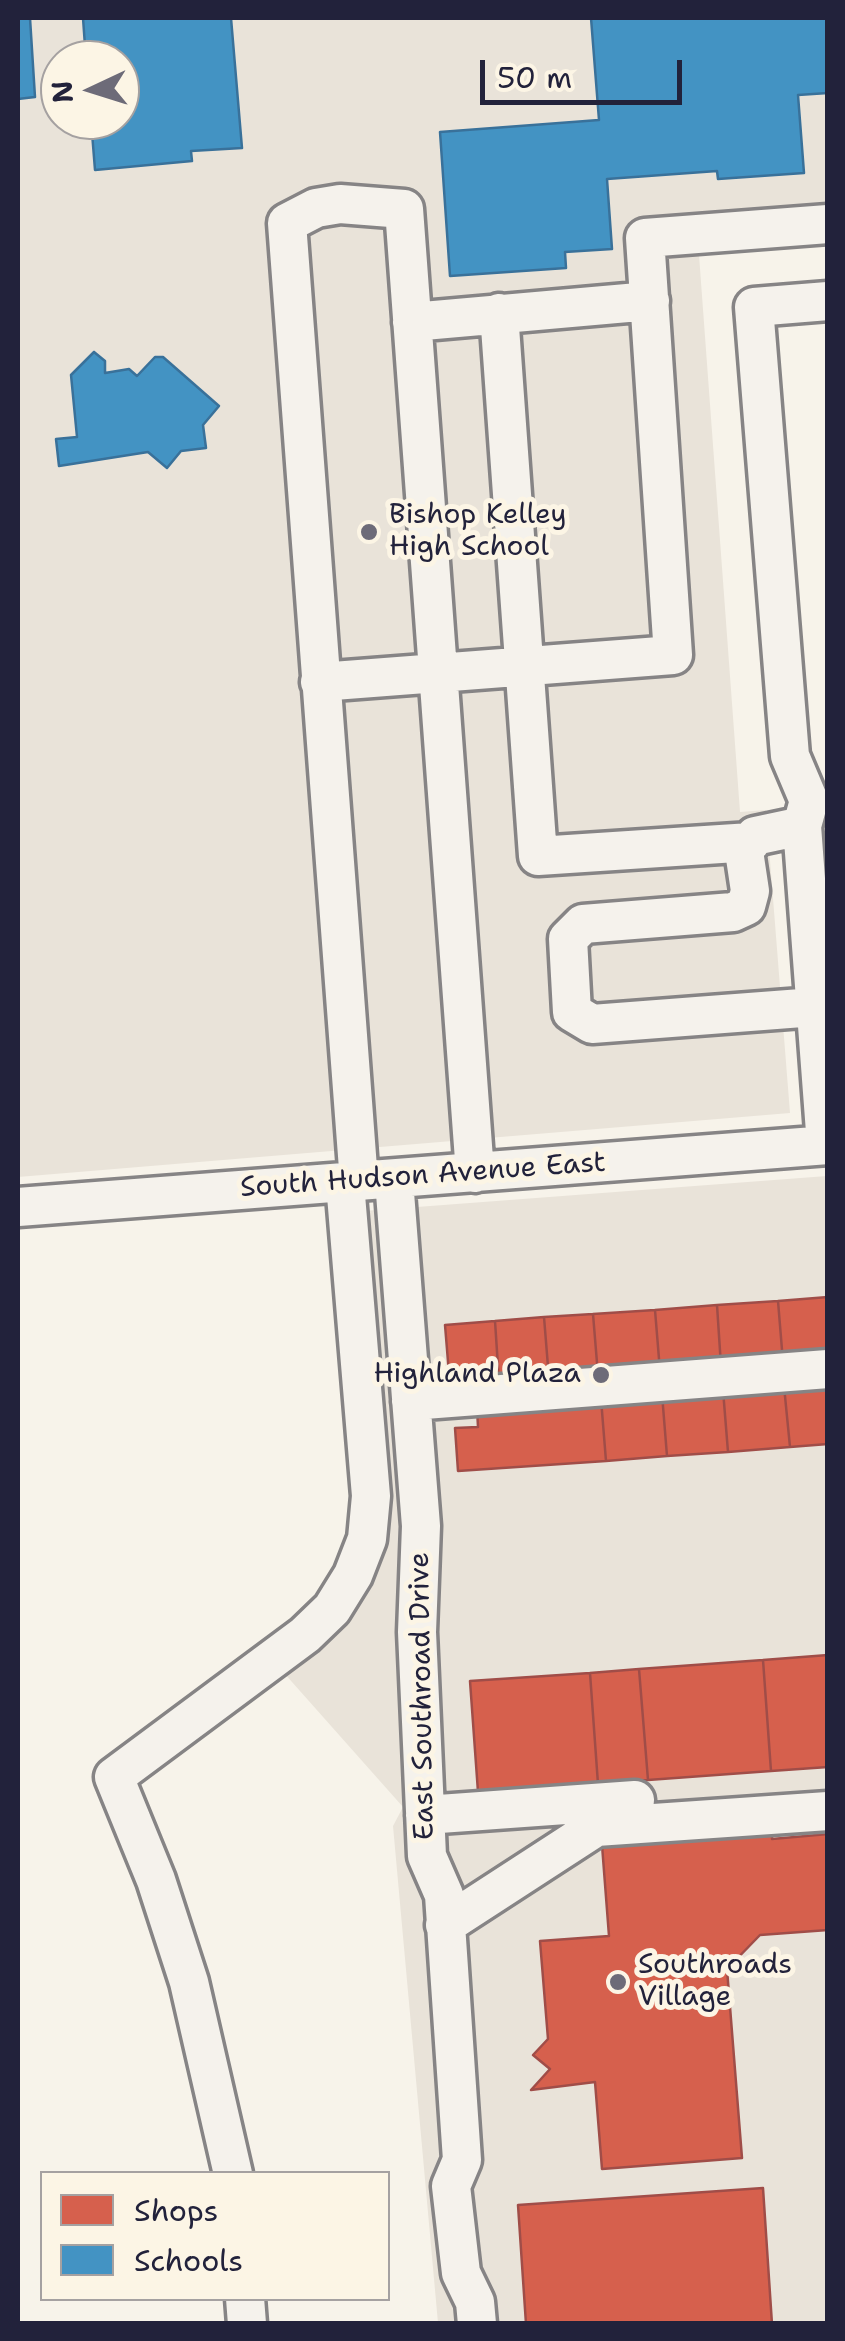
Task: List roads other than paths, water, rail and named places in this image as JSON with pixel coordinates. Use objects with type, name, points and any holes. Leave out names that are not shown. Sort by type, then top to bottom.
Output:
[{"type":"street","points":[[232,2171],[189,1982],[156,1880],[114,1777],[305,1636],[332,1609],[354,1575],[367,1540],[371,1496],[366,1182],[320,682],[287,223],[316,208],[340,204],[404,209],[475,1173]]},
{"type":"street","points":[[320,682],[674,655],[645,238],[828,224]]},
{"type":"street","points":[[826,1145],[816,1007],[813,802],[790,756],[754,307],[828,300]]},
{"type":"street","points":[[412,322],[650,301]]},
{"type":"street","points":[[499,313],[538,856],[751,842]]},
{"type":"street","points":[[813,802],[756,836],[744,851],[750,892],[746,906],[733,912],[583,924],[568,938],[572,1012],[592,1024],[816,1007]]},
{"type":"street","name":"South Hudson Avenue East","points":[[18,1207],[826,1145]]},
{"type":"street","name":"East Southroad Drive","points":[[366,1182],[411,1401],[421,1526],[417,1632],[426,1856],[444,1894],[462,2160],[450,2186],[461,2273],[475,2302],[477,2324]]},
{"type":"street","points":[[411,1401],[828,1368]]},
{"type":"street","points":[[425,1815],[828,1786]]},
{"type":"street","points":[[445,1925],[596,1827],[828,1811]]},
{"type":"place","name":"Bishop Kelley High School","points":[[369,532]]},
{"type":"place","name":"Highland Plaza","points":[[601,1375]]},
{"type":"place","name":"Southroads Village","points":[[618,1982]]}]
